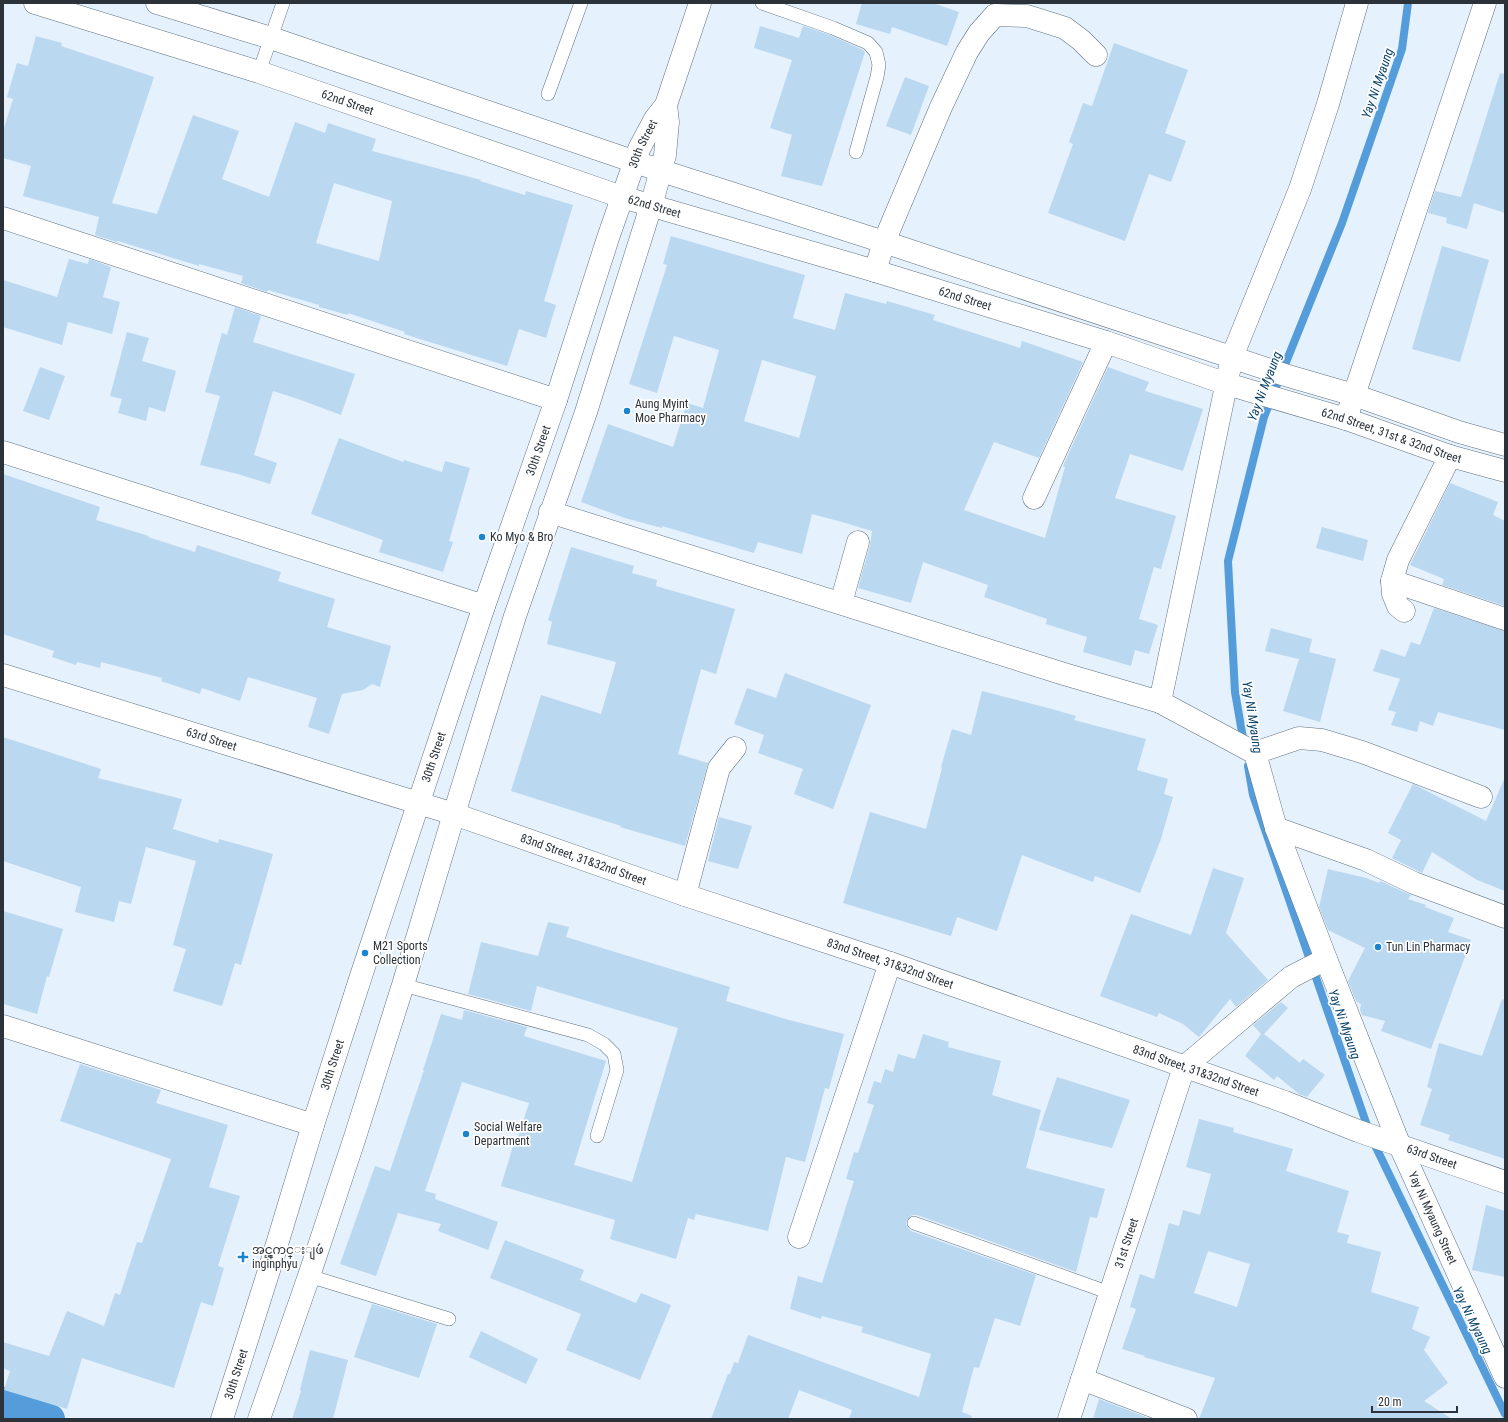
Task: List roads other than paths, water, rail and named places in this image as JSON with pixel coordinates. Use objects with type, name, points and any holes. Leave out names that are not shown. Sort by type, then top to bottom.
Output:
[{"type":"street","name":"62nd Street","points":[[35,3],[259,72],[622,197],[875,271],[1106,342],[1233,386],[1277,399]]},
{"type":"street","points":[[157,3],[271,38],[634,162],[884,242],[1240,360]]},
{"type":"street","name":"30th Street","points":[[222,1419],[313,1125],[484,606],[556,400],[622,197],[634,162],[646,135],[666,105],[700,3]]},
{"type":"street","points":[[1160,702],[1240,360],[1328,104],[1357,3]]},
{"type":"street","points":[[1346,419],[1485,3]]},
{"type":"street","points":[[875,271],[884,242],[941,107],[967,52],[980,33],[992,9],[1026,16],[1064,28],[1081,40],[1096,55]]},
{"type":"street","name":"30th Street","points":[[259,1419],[309,1276],[355,1137],[403,985],[515,616],[588,404],[662,171],[666,155],[668,122],[666,105]]},
{"type":"street","points":[[3,218],[556,400]]},
{"type":"street","points":[[1034,498],[1106,342]]},
{"type":"street","name":"62nd Street, 31st & 32nd Street","points":[[1240,360],[1354,395],[1459,432],[1505,446]]},
{"type":"street","name":"62nd Street, 31st & 32nd Street","points":[[1277,399],[1346,419],[1450,456],[1505,471]]},
{"type":"street","points":[[3,452],[484,606]]},
{"type":"street","points":[[1404,612],[1398,606],[1393,594],[1392,581],[1398,560],[1450,456]]},
{"type":"street","points":[[550,512],[1064,674],[1160,702],[1252,751],[1299,738],[1322,740],[1362,752],[1481,797]]},
{"type":"street","points":[[841,603],[858,542]]},
{"type":"street","points":[[1392,581],[1505,619]]},
{"type":"street","name":"63rd Street","points":[[3,675],[419,803]]},
{"type":"street","points":[[685,894],[718,773],[734,748]]},
{"type":"street","name":"Yay Ni Myaung Street","points":[[1252,751],[1276,828],[1321,961],[1395,1144],[1505,1377]]},
{"type":"street","name":"83nd Street, 31&32nd Street","points":[[419,803],[890,963],[1285,1102],[1358,1131]]},
{"type":"street","points":[[1276,828],[1366,860],[1414,883],[1505,917]]},
{"type":"street","points":[[1184,1067],[1292,976],[1321,961]]},
{"type":"street","points":[[799,1237],[890,963]]},
{"type":"street","points":[[3,1026],[313,1125]]},
{"type":"street","name":"31st Street","points":[[1069,1419],[1184,1067]]},
{"type":"street","name":"63rd Street","points":[[1358,1131],[1505,1182]]},
{"type":"street","points":[[1082,1379],[1186,1419]]},
{"type":"lane","points":[[259,72],[283,3]]},
{"type":"lane","points":[[548,94],[581,3]]},
{"type":"lane","points":[[762,3],[840,31],[868,43],[876,52],[879,66],[877,77],[856,152]]},
{"type":"lane","points":[[403,985],[588,1034],[604,1044],[614,1054],[617,1070],[597,1136]]},
{"type":"lane","points":[[914,1223],[1110,1293]]},
{"type":"lane","points":[[309,1276],[449,1319]]},
{"type":"waterway","name":"Yay Ni Myaung","points":[[1244,744],[1235,692],[1228,561],[1264,417],[1342,223],[1402,49],[1408,3]]},
{"type":"waterway","name":"Yay Ni Myaung","points":[[1248,766],[1253,795],[1371,1137],[1505,1414]]},
{"type":"waterway","points":[[3,1402],[50,1419]]},
{"type":"place","name":"Aung Myint Moe Pharmacy","points":[[627,411]]},
{"type":"place","name":"Ko Myo & Bro","points":[[482,537]]},
{"type":"place","name":"Tun Lin Pharmacy","points":[[1378,947]]},
{"type":"place","name":"M21 Sports Collection","points":[[365,953]]},
{"type":"place","name":"Social Welfare Department","points":[[466,1134]]},
{"type":"place","name":"အင္ၾကင္းျဖဴ inginphyu","points":[[243,1257]]}]
